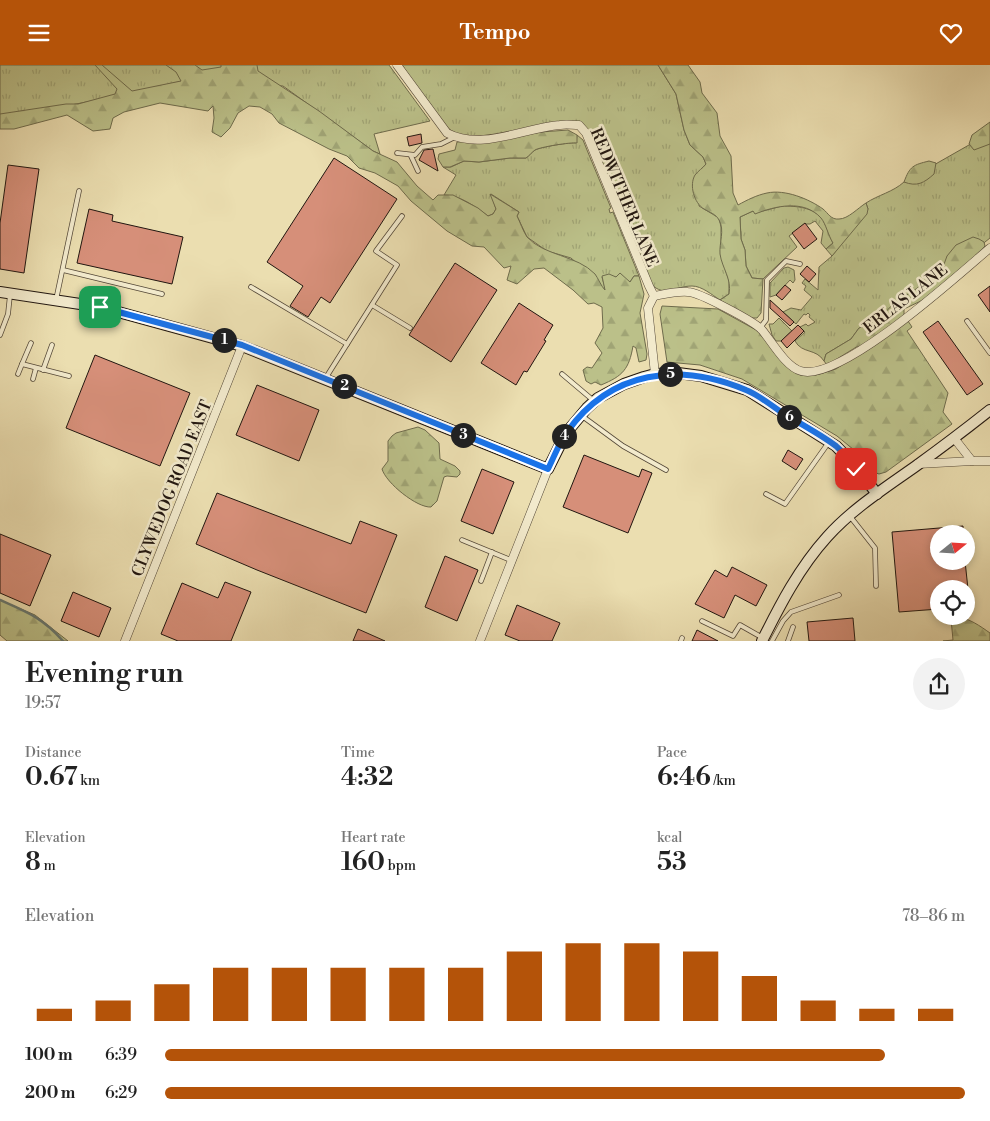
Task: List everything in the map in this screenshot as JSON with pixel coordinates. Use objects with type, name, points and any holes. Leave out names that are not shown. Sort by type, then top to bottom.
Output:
[{"type":"street","points":[[397,65],[447,133],[455,137]]},
{"type":"street","name":"REDWITHER LANE","points":[[455,137],[459,139],[490,139],[559,125],[579,125],[586,133],[654,296]]},
{"type":"street","name":"ERLAS LANE","points":[[654,296],[690,291],[712,300],[760,328],[787,361],[801,371],[815,372],[835,365],[895,327],[990,248]]},
{"type":"street","points":[[5,293],[100,307],[242,345],[548,469]]},
{"type":"street","points":[[654,296],[648,308],[655,374]]},
{"type":"street","name":"CLYWEDOG ROAD EAST","points":[[125,641],[242,345]]},
{"type":"street","points":[[480,641],[548,469],[566,433],[594,401],[624,384],[655,374],[678,373],[701,376],[747,390],[836,446],[876,494]]},
{"type":"street","points":[[766,640],[795,581],[810,557],[827,536],[849,515],[876,494],[990,410]]},
{"type":"street","points":[[954,438],[972,461]]},
{"type":"street","points":[[918,464],[990,461]]},
{"type":"lane","points":[[397,153],[411,156],[418,153],[422,147],[441,144],[455,137]]},
{"type":"lane","points":[[411,156],[418,171]]},
{"type":"lane","points":[[56,300],[79,191]]},
{"type":"lane","points":[[326,379],[397,265],[376,251],[402,216]]},
{"type":"lane","points":[[760,328],[766,320],[766,280],[786,261],[800,265]]},
{"type":"lane","points":[[63,269],[162,294]]},
{"type":"lane","points":[[251,287],[347,344]]},
{"type":"lane","points":[[0,335],[8,314],[5,293]]},
{"type":"lane","points":[[372,305],[410,328]]},
{"type":"lane","points":[[967,321],[990,353]]},
{"type":"lane","points":[[18,374],[31,343]]},
{"type":"lane","points":[[43,370],[52,345]]},
{"type":"lane","points":[[22,364],[69,376]]},
{"type":"lane","points":[[32,379],[36,367]]},
{"type":"lane","points":[[562,374],[594,401]]},
{"type":"lane","points":[[581,414],[623,446],[666,471]]},
{"type":"lane","points":[[766,494],[785,504],[829,442]]},
{"type":"lane","points":[[849,515],[875,548],[876,586]]},
{"type":"lane","points":[[462,540],[513,561]]},
{"type":"lane","points":[[481,581],[492,552]]},
{"type":"lane","points":[[702,621],[734,636],[740,625],[766,640],[791,612],[839,595]]},
{"type":"lane","points":[[788,641],[793,627]]},
{"type":"green space","points":[[0,65],[389,65],[430,121],[374,134],[380,154],[373,151],[283,86],[191,79],[127,94],[0,119]]},
{"type":"green space","points":[[95,65],[102,65],[132,91],[181,81],[176,72],[166,65],[195,65],[202,70],[221,67],[221,65],[257,65],[258,71],[319,111],[373,151],[397,162],[417,186],[433,200],[438,195],[453,195],[478,208],[488,216],[493,214],[496,209],[490,194],[519,212],[517,216],[524,232],[534,243],[588,268],[595,274],[605,290],[602,276],[609,274],[616,277],[620,273],[630,282],[634,276],[639,276],[644,294],[640,313],[647,354],[646,360],[639,362],[636,348],[633,346],[627,366],[620,375],[601,385],[595,382],[591,384],[586,381],[583,370],[587,367],[592,368],[602,353],[595,343],[603,328],[602,307],[594,303],[588,304],[544,268],[534,269],[517,284],[507,280],[511,266],[504,268],[484,247],[472,246],[447,231],[411,201],[398,186],[375,173],[359,168],[347,156],[329,149],[279,123],[272,114],[260,107],[249,106],[238,113],[230,128],[221,137],[212,132],[213,106],[208,111],[160,103],[124,112],[113,118],[110,129],[93,131],[67,115],[14,129],[0,129],[0,114],[66,104],[78,104],[115,94],[117,89]]},
{"type":"green space","points":[[402,65],[658,65],[676,94],[684,130],[690,145],[703,157],[706,164],[702,168],[699,206],[719,218],[721,227],[721,256],[729,281],[729,294],[720,300],[696,286],[686,286],[666,291],[656,288],[651,284],[581,124],[495,135],[464,136],[456,134],[441,121]]},
{"type":"green space","points":[[658,65],[688,65],[700,82],[702,93],[717,113],[720,136],[731,156],[733,193],[738,205],[763,194],[781,192],[811,202],[832,217],[842,219],[866,203],[867,214],[832,256],[826,249],[833,243],[824,223],[814,212],[806,208],[798,206],[780,207],[755,214],[753,211],[740,217],[741,239],[745,250],[746,266],[752,278],[763,279],[761,313],[757,318],[748,318],[720,300],[729,294],[730,289],[720,254],[721,224],[716,216],[700,206],[695,198],[692,184],[695,175],[706,164],[703,157],[690,145],[684,130],[676,94]]},
{"type":"green space","points":[[990,122],[990,144],[974,150],[969,144],[972,135]]},
{"type":"green space","points":[[568,130],[577,135],[577,143],[538,149],[526,158],[479,162],[464,161],[450,167],[443,167],[438,159],[439,154],[455,150],[457,142],[492,141],[541,132]]},
{"type":"green space","points":[[990,133],[990,238],[889,319],[859,328],[851,339],[826,354],[824,361],[817,354],[801,348],[795,341],[805,332],[800,327],[806,324],[808,326],[815,322],[809,317],[808,313],[804,314],[796,324],[783,312],[791,308],[801,310],[812,297],[804,290],[806,286],[802,283],[805,279],[818,290],[819,267],[832,256],[868,209],[866,203]]},
{"type":"green space","points":[[577,135],[583,140],[611,208],[609,209],[610,213],[613,212],[639,276],[634,276],[630,282],[616,277],[602,277],[606,292],[598,282],[571,258],[547,251],[527,237],[517,216],[519,212],[491,194],[496,209],[493,214],[488,216],[462,199],[444,195],[456,175],[443,167],[451,167],[464,161],[479,162],[526,158],[538,149],[576,143]]},
{"type":"green space","points":[[929,161],[936,163],[934,174],[924,182],[917,184],[904,182],[913,167]]},
{"type":"green space","points":[[782,206],[799,207],[815,212],[823,220],[833,243],[826,249],[821,243],[823,231],[815,221],[805,224],[789,236],[797,247],[763,279],[752,278],[746,266],[745,250],[741,239],[740,217],[753,211],[755,213]]},
{"type":"green space","points":[[973,237],[984,242],[985,246],[979,254],[925,299],[904,309],[904,315],[912,327],[907,331],[948,393],[943,412],[952,424],[886,472],[879,474],[871,471],[854,450],[837,436],[742,379],[700,365],[667,362],[660,314],[662,306],[718,309],[758,331],[784,363],[800,375],[816,375],[836,369],[863,350],[858,346],[827,365],[824,361],[826,354],[851,339],[859,328],[880,318],[894,303],[916,289],[943,267],[947,256],[956,245]]},
{"type":"green space","points":[[788,267],[794,270],[795,280],[793,283],[790,280],[776,295],[770,297],[770,283],[784,268]]},
{"type":"green space","points":[[779,318],[792,331],[781,341],[776,341],[769,324],[773,324]]},
{"type":"green space","points":[[418,427],[425,430],[439,443],[440,459],[455,466],[460,471],[457,477],[444,477],[437,501],[431,507],[418,503],[403,494],[389,481],[382,469],[388,461],[388,441],[392,436],[396,433]]},
{"type":"green space","points":[[0,600],[35,615],[68,641],[7,641],[0,635]]},
{"type":"green space","points":[[975,624],[990,633],[990,641],[943,641],[953,640],[952,625]]},
{"type":"building","points":[[421,134],[422,143],[409,146],[407,137]]},
{"type":"building","points":[[433,149],[438,171],[419,160],[424,150]]},
{"type":"building","points":[[334,158],[397,199],[330,303],[321,297],[308,317],[290,306],[303,286],[267,262]]},
{"type":"building","points":[[8,165],[39,169],[24,273],[0,269],[0,223]]},
{"type":"building","points":[[89,209],[113,215],[112,221],[183,237],[172,284],[77,263]]},
{"type":"building","points":[[805,223],[817,239],[804,249],[792,233]]},
{"type":"building","points":[[455,263],[497,290],[451,362],[409,335]]},
{"type":"building","points":[[807,266],[816,274],[809,282],[800,274]]},
{"type":"building","points":[[785,285],[791,290],[782,300],[776,295]]},
{"type":"building","points":[[990,286],[990,312],[978,295]]},
{"type":"building","points":[[770,300],[794,322],[790,326],[770,308]]},
{"type":"building","points":[[519,303],[553,325],[544,340],[546,341],[527,372],[524,371],[516,385],[481,363]]},
{"type":"building","points":[[938,321],[983,384],[967,395],[923,332]]},
{"type":"building","points":[[798,325],[804,331],[787,348],[781,341]]},
{"type":"building","points":[[95,355],[190,393],[160,466],[66,428]]},
{"type":"building","points":[[257,385],[319,410],[299,461],[236,435]]},
{"type":"building","points":[[788,450],[803,459],[796,470],[782,461]]},
{"type":"building","points":[[584,455],[639,477],[642,469],[652,473],[628,533],[563,507]]},
{"type":"building","points":[[482,469],[514,482],[493,534],[461,521]]},
{"type":"building","points":[[217,493],[351,544],[360,521],[397,535],[366,613],[196,544]]},
{"type":"building","points":[[930,529],[930,570],[966,570],[967,580],[930,580],[930,610],[899,612],[892,532]]},
{"type":"building","points":[[0,534],[51,555],[30,606],[0,593]]},
{"type":"building","points":[[445,556],[478,570],[457,621],[425,607]]},
{"type":"building","points":[[732,567],[767,585],[756,606],[735,595],[724,618],[695,604],[715,570],[727,577]]},
{"type":"building","points":[[225,582],[251,592],[231,641],[178,641],[161,634],[182,583],[218,598]]},
{"type":"building","points":[[73,592],[111,608],[99,637],[61,621]]},
{"type":"building","points":[[517,605],[560,623],[552,641],[520,641],[505,635]]},
{"type":"building","points":[[853,618],[855,641],[809,641],[807,622]]},
{"type":"building","points":[[358,629],[385,641],[353,641]]},
{"type":"building","points":[[697,630],[718,641],[692,641]]},
{"type":"waterway","points":[[0,600],[27,612],[41,621],[63,641]]},
{"type":"route","points":[[100,307],[242,345],[548,469],[566,433],[586,408],[598,398],[624,384],[644,377],[655,374],[678,373],[701,376],[747,390],[836,446],[856,469]]}]
